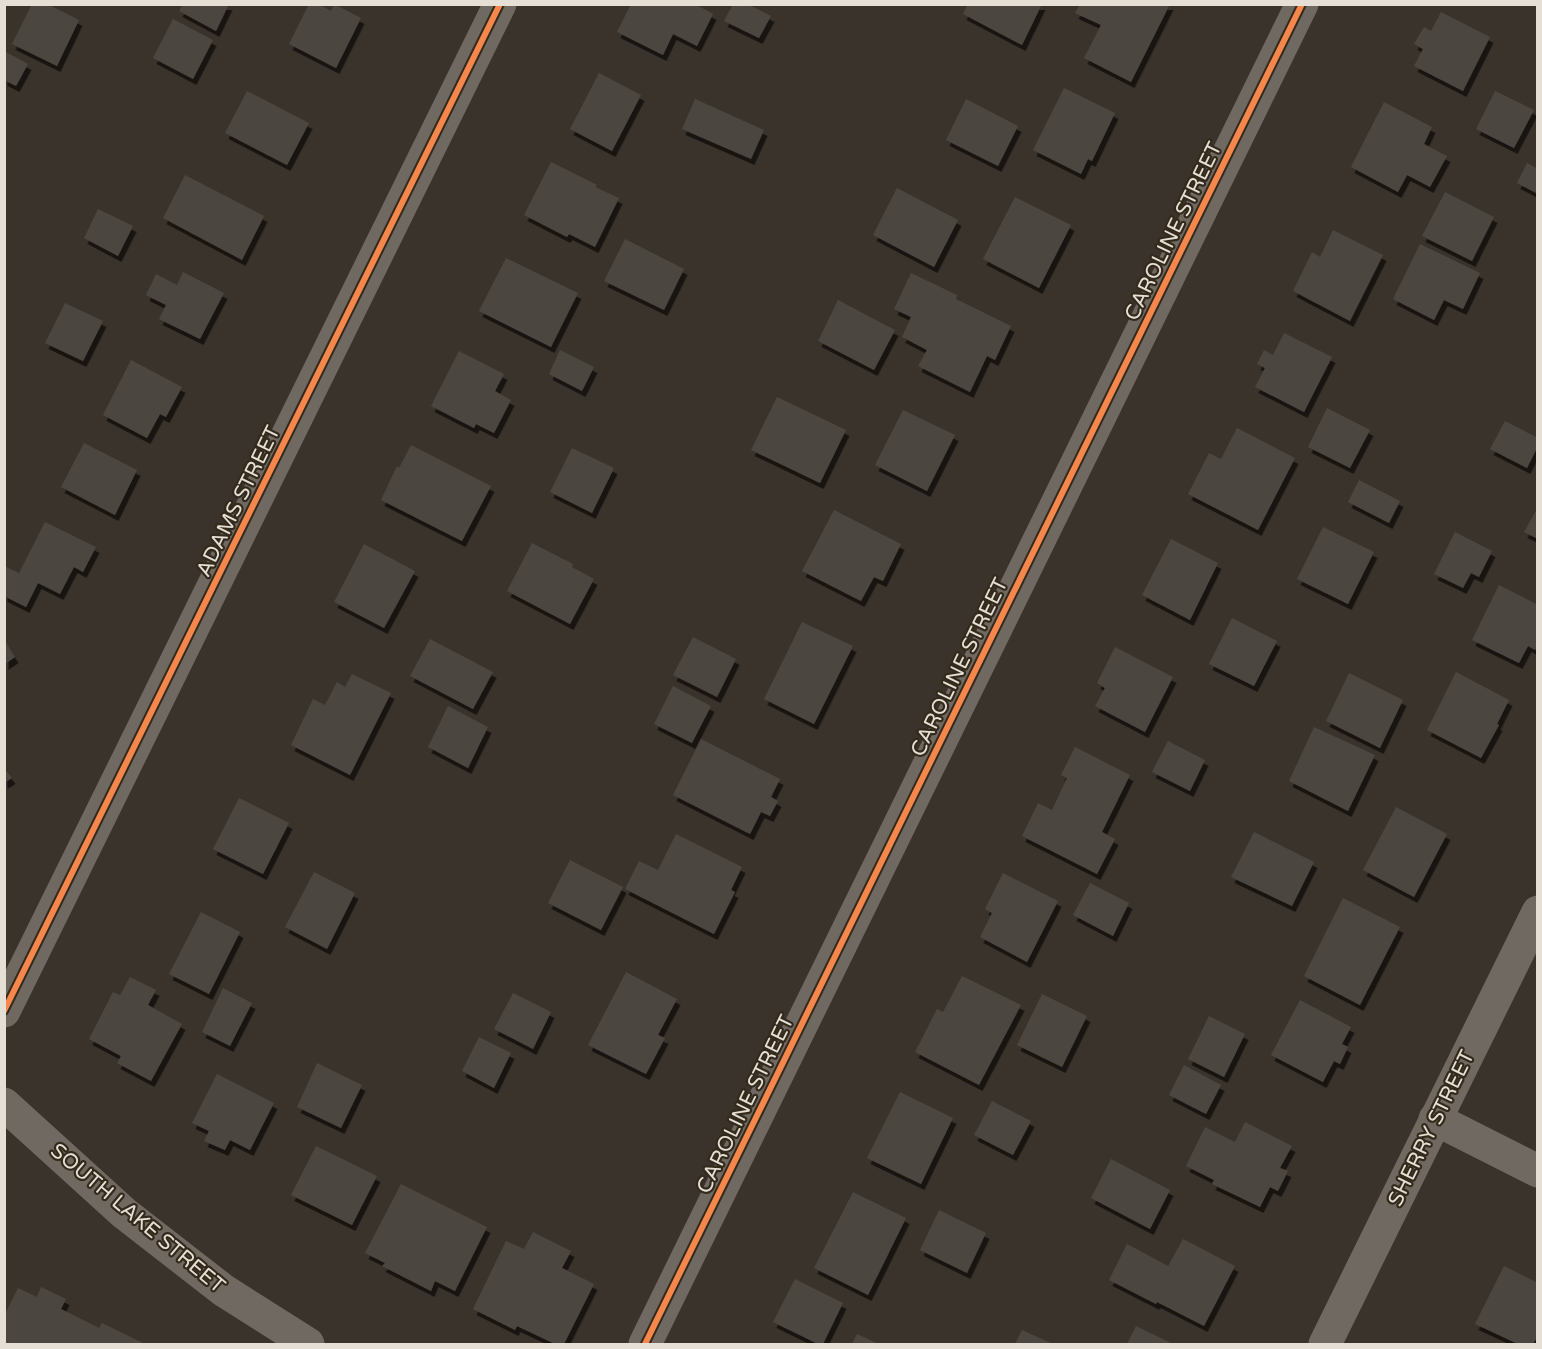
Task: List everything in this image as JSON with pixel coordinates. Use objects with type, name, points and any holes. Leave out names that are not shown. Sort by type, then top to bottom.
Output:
[{"type":"street","name":"ADAMS STREET","points":[[4,1011],[500,4]]},
{"type":"street","name":"CAROLINE STREET","points":[[645,1344],[1302,4]]},
{"type":"street","name":"SHERRY STREET","points":[[1325,1344],[1538,912]]},
{"type":"street","name":"SOUTH LAKE STREET","points":[[4,1104],[124,1213],[223,1290],[308,1344]]},
{"type":"street","points":[[1435,1119],[1538,1171]]},
{"type":"building","points":[[32,4],[47,4],[79,20],[57,66],[12,44]]},
{"type":"building","points":[[183,4],[229,4],[216,31],[179,11]]},
{"type":"building","points":[[309,4],[318,4],[331,11],[334,4],[361,18],[336,68],[289,44]]},
{"type":"building","points":[[631,4],[695,4],[713,14],[697,46],[673,34],[663,55],[617,32]]},
{"type":"building","points":[[733,4],[747,4],[771,16],[759,38],[724,21]]},
{"type":"building","points":[[968,4],[1042,4],[1022,45],[963,14]]},
{"type":"building","points":[[1080,4],[1170,4],[1131,82],[1084,58],[1101,25],[1075,13]]},
{"type":"building","points":[[1441,12],[1490,37],[1463,91],[1414,66],[1423,49],[1414,44],[1424,27],[1431,31]]},
{"type":"building","points":[[173,19],[213,40],[193,79],[153,58]]},
{"type":"building","points":[[4,51],[28,64],[16,86],[4,80]]},
{"type":"building","points":[[599,73],[641,95],[612,151],[570,129]]},
{"type":"building","points":[[1064,88],[1115,113],[1092,161],[1088,159],[1081,174],[1033,150]]},
{"type":"building","points":[[247,91],[309,123],[287,165],[225,133]]},
{"type":"building","points":[[1495,91],[1534,110],[1514,148],[1476,129]]},
{"type":"building","points":[[695,99],[764,130],[751,159],[682,129]]},
{"type":"building","points":[[966,99],[1018,126],[998,166],[946,140]]},
{"type":"building","points":[[1384,102],[1432,127],[1424,144],[1447,156],[1430,187],[1407,175],[1398,192],[1351,167]]},
{"type":"building","points":[[551,162],[619,198],[595,247],[569,234],[567,237],[524,215]]},
{"type":"building","points":[[1527,163],[1538,169],[1538,194],[1517,183]]},
{"type":"building","points":[[185,175],[264,216],[242,260],[163,218]]},
{"type":"building","points":[[897,188],[958,220],[934,267],[873,235]]},
{"type":"building","points":[[1445,192],[1494,217],[1472,261],[1422,236]]},
{"type":"building","points":[[1015,197],[1071,225],[1039,288],[983,259]]},
{"type":"building","points":[[98,209],[133,226],[118,256],[84,238]]},
{"type":"building","points":[[1333,230],[1383,255],[1350,321],[1293,291],[1312,252],[1320,257]]},
{"type":"building","points":[[625,239],[684,269],[664,310],[604,281]]},
{"type":"building","points":[[1420,244],[1480,273],[1463,309],[1444,300],[1434,320],[1393,299]]},
{"type":"building","points":[[506,258],[578,293],[551,347],[479,311]]},
{"type":"building","points":[[183,272],[224,293],[200,339],[159,319],[166,305],[146,295],[156,274],[177,285]]},
{"type":"building","points":[[911,273],[957,295],[956,299],[1011,326],[995,360],[987,356],[970,392],[918,366],[927,350],[902,337],[911,317],[894,309]]},
{"type":"building","points":[[838,300],[895,330],[874,370],[818,341]]},
{"type":"building","points":[[65,303],[103,321],[83,361],[45,343]]},
{"type":"building","points":[[1284,333],[1332,357],[1304,412],[1255,387],[1265,368],[1257,364],[1264,350],[1273,355]]},
{"type":"building","points":[[560,350],[594,367],[582,391],[549,374]]},
{"type":"building","points":[[459,351],[504,374],[495,391],[511,400],[494,433],[476,424],[474,428],[431,406]]},
{"type":"building","points":[[131,360],[182,387],[166,417],[160,414],[147,438],[103,415]]},
{"type":"building","points":[[777,397],[846,430],[820,483],[751,450]]},
{"type":"building","points":[[1327,408],[1370,430],[1350,468],[1308,447]]},
{"type":"building","points":[[903,410],[955,435],[927,491],[875,465]]},
{"type":"building","points":[[1505,421],[1538,438],[1538,446],[1527,468],[1490,449]]},
{"type":"building","points":[[1237,428],[1295,458],[1258,530],[1188,494],[1209,453],[1221,459]]},
{"type":"building","points":[[84,443],[137,470],[115,515],[61,487]]},
{"type":"building","points":[[411,445],[491,486],[462,541],[381,500],[397,466],[399,468]]},
{"type":"building","points":[[572,448],[614,468],[592,513],[550,492]]},
{"type":"building","points":[[1359,480],[1400,501],[1389,523],[1348,502]]},
{"type":"building","points":[[1538,507],[1538,539],[1524,532]]},
{"type":"building","points":[[834,510],[901,544],[883,581],[874,577],[861,601],[802,571]]},
{"type":"building","points":[[45,522],[96,547],[83,572],[74,567],[60,594],[38,583],[26,607],[4,596],[4,566],[19,573]]},
{"type":"building","points":[[1323,527],[1374,552],[1348,604],[1297,579]]},
{"type":"building","points":[[1455,532],[1492,551],[1479,577],[1471,573],[1463,588],[1434,574]]},
{"type":"building","points":[[1171,539],[1218,563],[1190,620],[1142,595]]},
{"type":"building","points":[[532,543],[573,564],[572,567],[594,579],[570,624],[507,591]]},
{"type":"building","points":[[364,544],[415,571],[384,628],[334,602]]},
{"type":"building","points":[[1499,585],[1538,605],[1538,645],[1535,650],[1528,646],[1519,663],[1472,640]]},
{"type":"building","points":[[1232,618],[1277,641],[1254,686],[1209,664]]},
{"type":"building","points":[[802,622],[853,646],[814,724],[764,699]]},
{"type":"building","points":[[693,637],[736,659],[717,697],[673,675]]},
{"type":"building","points":[[430,639],[493,672],[473,709],[410,676]]},
{"type":"building","points":[[5,641],[15,657],[5,664]]},
{"type":"building","points":[[1115,647],[1173,677],[1145,732],[1095,706],[1105,688],[1097,683]]},
{"type":"building","points":[[1456,672],[1509,700],[1497,724],[1499,725],[1481,758],[1427,730]]},
{"type":"building","points":[[1349,673],[1403,700],[1380,748],[1326,721]]},
{"type":"building","points":[[352,674],[391,693],[350,775],[291,745],[313,699],[325,705],[337,682],[345,687]]},
{"type":"building","points":[[673,686],[711,706],[692,743],[654,724]]},
{"type":"building","points":[[448,706],[488,727],[468,768],[428,747]]},
{"type":"building","points":[[1314,727],[1375,755],[1348,811],[1289,781]]},
{"type":"building","points":[[701,739],[780,779],[771,797],[778,801],[770,816],[761,812],[750,834],[673,795]]},
{"type":"building","points":[[1168,741],[1205,760],[1190,791],[1152,772]]},
{"type":"building","points":[[1075,747],[1130,775],[1102,832],[1115,839],[1097,874],[1022,836],[1038,803],[1052,810],[1067,778],[1061,775]]},
{"type":"building","points":[[4,768],[12,778],[4,783]]},
{"type":"building","points":[[239,798],[289,823],[263,874],[213,849]]},
{"type":"building","points":[[1396,807],[1447,834],[1414,897],[1363,870]]},
{"type":"building","points":[[1254,832],[1314,862],[1292,906],[1231,877]]},
{"type":"building","points":[[676,834],[742,867],[731,890],[735,892],[714,934],[625,889],[639,861],[658,870]]},
{"type":"building","points":[[570,860],[623,887],[601,930],[548,903]]},
{"type":"building","points":[[314,872],[355,893],[327,949],[285,927]]},
{"type":"building","points":[[1003,873],[1058,901],[1027,962],[980,937],[992,913],[985,909]]},
{"type":"building","points":[[1090,883],[1129,903],[1113,936],[1073,915]]},
{"type":"building","points":[[1343,898],[1400,927],[1360,1005],[1304,976]]},
{"type":"building","points":[[201,912],[240,932],[209,994],[169,974]]},
{"type":"building","points":[[626,972],[677,999],[658,1035],[665,1038],[646,1074],[588,1045]]},
{"type":"building","points":[[962,976],[1021,1005],[979,1085],[915,1052],[937,1009],[943,1012]]},
{"type":"building","points":[[130,977],[156,990],[148,1005],[182,1024],[151,1081],[117,1063],[121,1056],[89,1039],[113,992],[120,995]]},
{"type":"building","points":[[223,988],[252,1003],[230,1046],[202,1032]]},
{"type":"building","points":[[513,993],[551,1012],[533,1049],[494,1029]]},
{"type":"building","points":[[1042,994],[1087,1016],[1062,1067],[1017,1045]]},
{"type":"building","points":[[1300,1000],[1351,1027],[1342,1044],[1348,1047],[1340,1064],[1334,1061],[1323,1082],[1271,1055]]},
{"type":"building","points":[[1209,1016],[1245,1034],[1224,1077],[1188,1059]]},
{"type":"building","points":[[479,1037],[511,1053],[494,1088],[462,1071]]},
{"type":"building","points":[[317,1063],[362,1085],[341,1128],[297,1107]]},
{"type":"building","points":[[1184,1065],[1221,1085],[1206,1114],[1169,1095]]},
{"type":"building","points":[[217,1074],[274,1103],[250,1150],[230,1140],[225,1150],[204,1141],[209,1131],[192,1123]]},
{"type":"building","points":[[900,1092],[953,1118],[921,1184],[867,1158]]},
{"type":"building","points":[[992,1101],[1031,1121],[1013,1155],[974,1135]]},
{"type":"building","points":[[1245,1122],[1292,1146],[1280,1168],[1288,1171],[1278,1191],[1270,1187],[1260,1207],[1212,1184],[1214,1180],[1186,1166],[1205,1127],[1235,1142]]},
{"type":"building","points":[[316,1146],[377,1176],[352,1225],[291,1195]]},
{"type":"building","points":[[1111,1159],[1170,1190],[1150,1229],[1091,1198]]},
{"type":"building","points":[[401,1184],[487,1227],[455,1291],[435,1281],[431,1291],[382,1266],[385,1263],[365,1253]]},
{"type":"building","points":[[853,1192],[906,1218],[868,1295],[814,1268]]},
{"type":"building","points":[[939,1210],[986,1233],[967,1273],[920,1250]]},
{"type":"building","points":[[533,1232],[571,1251],[562,1268],[594,1284],[564,1344],[555,1344],[517,1326],[515,1330],[473,1309],[506,1241],[524,1249]]},
{"type":"building","points":[[1183,1239],[1235,1266],[1204,1326],[1109,1280],[1127,1244],[1168,1266]]},
{"type":"building","points":[[1504,1266],[1538,1283],[1538,1336],[1533,1344],[1518,1344],[1475,1324]]},
{"type":"building","points":[[795,1279],[843,1303],[823,1344],[818,1344],[773,1322]]},
{"type":"building","points":[[41,1287],[66,1299],[61,1309],[99,1328],[102,1323],[145,1344],[4,1344],[4,1316],[18,1288],[37,1297]]},
{"type":"building","points":[[1136,1326],[1173,1344],[1127,1344]]},
{"type":"building","points":[[1022,1330],[1053,1344],[1015,1344]]},
{"type":"building","points":[[857,1334],[879,1344],[852,1344]]},
{"type":"cycle path","points":[[4,1011],[500,4]]},
{"type":"cycle path","points":[[645,1344],[1302,4]]}]
